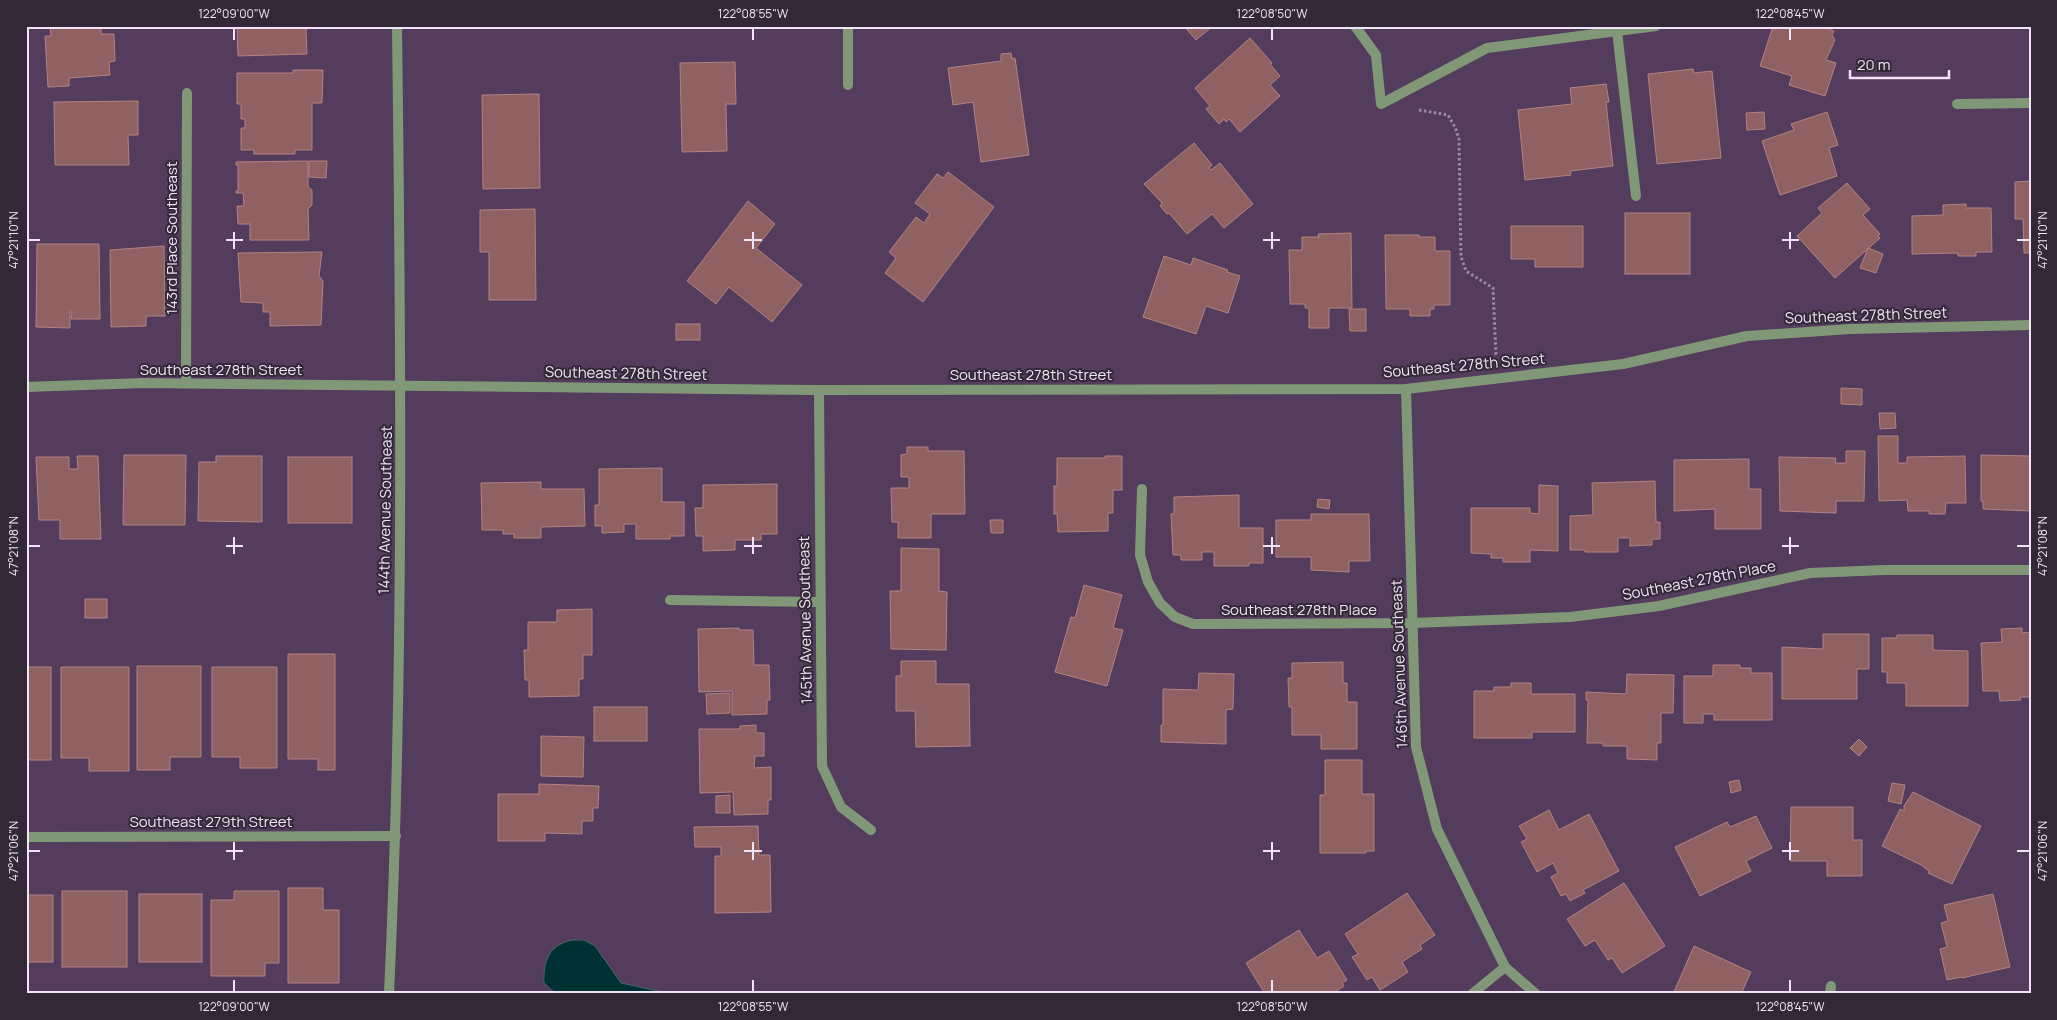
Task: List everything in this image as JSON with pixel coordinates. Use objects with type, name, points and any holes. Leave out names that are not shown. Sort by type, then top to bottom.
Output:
[{"type":"street","name":"144th Avenue Southeast","points":[[389,994],[396,836],[402,385],[397,26]]},
{"type":"street","points":[[848,26],[848,85]]},
{"type":"street","points":[[1355,26],[1376,55],[1381,104],[1487,48],[1656,26]]},
{"type":"street","points":[[1617,31],[1636,196]]},
{"type":"street","name":"143rd Place Southeast","points":[[186,383],[187,93]]},
{"type":"street","points":[[1957,104],[2031,103]]},
{"type":"street","name":"Southeast 278th Street","points":[[26,387],[143,382],[819,390],[1406,389],[1623,364],[1747,336],[1850,329],[2031,325]]},
{"type":"street","name":"146th Avenue Southeast","points":[[1406,389],[1416,747],[1437,829],[1505,967]]},
{"type":"street","name":"145th Avenue Southeast","points":[[819,390],[822,766],[841,807],[872,830]]},
{"type":"street","name":"Southeast 278th Place","points":[[1142,489],[1140,555],[1148,582],[1160,604],[1175,617],[1193,624],[1412,623],[1570,617],[1660,606],[1810,573],[1885,570],[2031,570]]},
{"type":"street","points":[[670,600],[820,602]]},
{"type":"street","name":"Southeast 279th Street","points":[[26,837],[396,836]]},
{"type":"street","points":[[1472,994],[1505,967],[1536,994]]},
{"type":"path","points":[[1381,104],[1448,115],[1455,127],[1458,138],[1461,257],[1466,271],[1493,288],[1497,378]]},
{"type":"shaded area","points":[[584,940],[595,946],[621,983],[672,994],[556,994],[544,983],[546,961],[553,950],[564,942]]},
{"type":"building","points":[[50,26],[101,26],[101,34],[114,34],[115,61],[109,62],[110,75],[69,78],[69,86],[48,87],[45,36],[51,36]]},
{"type":"building","points":[[237,26],[311,26],[306,30],[307,54],[238,56]]},
{"type":"building","points":[[1184,26],[1213,26],[1196,40]]},
{"type":"building","points":[[1773,26],[1820,26],[1834,31],[1832,35],[1835,40],[1826,60],[1836,63],[1825,96],[1789,85],[1792,76],[1760,66]]},
{"type":"building","points":[[1250,38],[1272,63],[1270,64],[1280,76],[1270,85],[1280,96],[1240,132],[1229,119],[1226,122],[1224,119],[1219,124],[1206,109],[1210,106],[1195,88]]},
{"type":"building","points":[[1011,53],[1012,59],[1015,58],[1029,155],[981,162],[973,102],[953,105],[948,68],[1001,61],[1001,54]]},
{"type":"building","points":[[735,62],[736,104],[726,104],[727,151],[682,152],[680,63]]},
{"type":"building","points":[[1693,69],[1694,73],[1712,71],[1721,158],[1657,164],[1648,74]]},
{"type":"building","points":[[293,70],[323,70],[322,103],[312,103],[312,150],[295,150],[295,154],[254,154],[254,150],[241,150],[241,128],[245,128],[245,119],[241,119],[241,104],[237,104],[237,73],[293,73]]},
{"type":"building","points":[[1606,84],[1609,102],[1606,102],[1613,166],[1570,171],[1571,175],[1525,180],[1518,110],[1572,104],[1570,88]]},
{"type":"building","points":[[539,94],[540,188],[483,189],[482,95]]},
{"type":"building","points":[[138,101],[138,135],[128,135],[129,165],[55,165],[54,102]]},
{"type":"building","points":[[1764,112],[1765,129],[1747,130],[1746,113]]},
{"type":"building","points":[[1827,112],[1838,145],[1829,148],[1837,176],[1780,195],[1762,141],[1794,130],[1791,124]]},
{"type":"building","points":[[1194,143],[1212,165],[1209,168],[1211,170],[1220,163],[1253,204],[1224,228],[1212,214],[1187,234],[1169,213],[1167,214],[1160,206],[1162,203],[1144,184]]},
{"type":"building","points":[[308,161],[308,187],[312,190],[312,205],[308,209],[309,240],[250,240],[250,224],[238,224],[237,206],[244,206],[243,193],[236,193],[238,191],[238,165],[236,165],[236,162]]},
{"type":"building","points":[[309,161],[327,161],[326,178],[309,177]]},
{"type":"building","points":[[948,172],[994,207],[923,302],[885,273],[896,258],[889,252],[916,217],[924,223],[930,214],[915,203],[937,174],[943,178]]},
{"type":"building","points":[[2031,181],[2031,253],[2024,253],[2023,219],[2015,219],[2015,182]]},
{"type":"building","points":[[1847,183],[1870,209],[1863,215],[1880,234],[1878,236],[1880,238],[1835,278],[1797,236],[1822,213],[1818,208]]},
{"type":"building","points":[[748,201],[775,224],[756,248],[802,285],[772,322],[729,287],[716,304],[687,281]]},
{"type":"building","points":[[1966,204],[1966,208],[1991,208],[1992,252],[1976,252],[1976,256],[1958,256],[1958,253],[1912,254],[1912,216],[1943,215],[1943,205]]},
{"type":"building","points":[[535,209],[536,300],[489,300],[489,252],[480,252],[480,210]]},
{"type":"building","points":[[1625,213],[1690,213],[1690,274],[1625,274]]},
{"type":"building","points":[[1511,226],[1583,226],[1583,267],[1535,267],[1535,259],[1511,259]]},
{"type":"building","points":[[1351,233],[1352,308],[1329,308],[1329,328],[1309,328],[1309,308],[1305,308],[1305,304],[1290,304],[1289,250],[1302,250],[1302,237],[1319,237],[1318,234]]},
{"type":"building","points":[[1385,235],[1435,237],[1435,251],[1450,251],[1450,305],[1434,305],[1434,309],[1430,309],[1430,316],[1410,316],[1410,309],[1386,309]]},
{"type":"building","points":[[37,244],[99,244],[100,319],[71,319],[72,312],[70,312],[70,328],[36,327]]},
{"type":"building","points":[[164,246],[165,316],[146,316],[146,326],[111,327],[110,250]]},
{"type":"building","points":[[1868,248],[1883,254],[1876,273],[1860,268]]},
{"type":"building","points":[[322,252],[319,276],[323,281],[321,325],[270,326],[270,312],[263,312],[263,303],[241,302],[238,253]]},
{"type":"building","points":[[1164,256],[1191,265],[1193,258],[1240,276],[1228,313],[1206,306],[1196,334],[1143,317]]},
{"type":"building","points":[[1349,309],[1366,309],[1366,331],[1350,331]]},
{"type":"building","points":[[676,324],[700,324],[700,340],[676,340]]},
{"type":"building","points":[[1841,388],[1862,389],[1862,405],[1841,404]]},
{"type":"building","points":[[1879,413],[1895,413],[1896,428],[1880,429]]},
{"type":"building","points":[[1878,436],[1898,436],[1898,463],[1907,463],[1907,457],[1965,456],[1966,503],[1946,503],[1945,514],[1929,514],[1929,511],[1908,511],[1907,500],[1879,501]]},
{"type":"building","points":[[907,447],[928,447],[928,451],[964,451],[965,514],[931,514],[931,538],[898,538],[898,522],[892,522],[891,488],[909,488],[909,477],[901,477],[901,455],[907,454]]},
{"type":"building","points":[[1846,451],[1865,451],[1864,501],[1836,501],[1836,513],[1780,511],[1779,457],[1836,458],[1835,463],[1846,463]]},
{"type":"building","points":[[124,455],[186,455],[185,525],[123,525]]},
{"type":"building","points":[[1981,455],[2031,456],[2031,511],[1983,509],[1983,501],[1981,501]]},
{"type":"building","points":[[77,456],[98,456],[101,539],[60,539],[60,520],[39,520],[36,457],[69,457],[69,469],[78,469]]},
{"type":"building","points":[[216,456],[262,456],[262,522],[198,521],[199,462],[216,462]]},
{"type":"building","points":[[1105,456],[1122,456],[1122,490],[1113,490],[1113,513],[1108,513],[1108,531],[1058,532],[1057,514],[1054,514],[1057,458],[1105,458]]},
{"type":"building","points":[[288,457],[352,457],[352,523],[288,523]]},
{"type":"building","points":[[1749,459],[1749,489],[1761,489],[1761,529],[1715,529],[1715,509],[1674,511],[1674,460]]},
{"type":"building","points":[[662,468],[662,502],[684,502],[684,536],[670,536],[670,539],[636,539],[636,524],[624,524],[624,532],[602,533],[602,526],[595,526],[595,505],[599,505],[599,469]]},
{"type":"building","points":[[1655,481],[1656,522],[1660,522],[1660,539],[1652,539],[1652,545],[1630,546],[1630,538],[1618,538],[1618,552],[1570,550],[1570,516],[1593,515],[1592,483]]},
{"type":"building","points":[[541,482],[541,489],[584,489],[585,526],[541,527],[541,538],[514,538],[514,534],[503,534],[503,530],[482,530],[481,483]]},
{"type":"building","points":[[777,484],[777,534],[761,534],[761,540],[735,540],[735,550],[703,551],[703,536],[696,536],[695,508],[703,508],[703,485]]},
{"type":"building","points":[[1539,485],[1558,486],[1558,551],[1530,550],[1530,562],[1503,562],[1503,558],[1491,558],[1491,554],[1471,553],[1471,508],[1530,508],[1530,513],[1539,514]]},
{"type":"building","points":[[1239,495],[1239,528],[1263,528],[1263,563],[1249,563],[1249,566],[1214,566],[1214,552],[1202,552],[1202,560],[1181,560],[1181,555],[1173,555],[1171,514],[1174,514],[1174,497]]},
{"type":"building","points":[[1318,499],[1330,500],[1329,509],[1317,507]]},
{"type":"building","points":[[1311,514],[1369,514],[1370,561],[1349,561],[1349,572],[1311,570],[1311,557],[1276,557],[1276,520],[1311,520]]},
{"type":"building","points":[[990,520],[1003,520],[1003,533],[991,533]]},
{"type":"building","points":[[901,548],[939,549],[939,591],[947,592],[946,650],[891,649],[890,591],[901,591]]},
{"type":"building","points":[[1084,585],[1122,595],[1113,628],[1123,630],[1107,686],[1055,672],[1071,617],[1075,618]]},
{"type":"building","points":[[85,599],[107,599],[107,618],[85,618]]},
{"type":"building","points":[[592,609],[592,655],[583,655],[583,679],[579,679],[579,696],[529,697],[529,680],[525,680],[524,650],[528,650],[528,622],[557,622],[557,610]]},
{"type":"building","points":[[739,628],[739,630],[753,630],[754,665],[769,665],[770,700],[767,700],[767,714],[732,715],[732,691],[699,692],[698,629]]},
{"type":"building","points":[[2022,628],[2022,633],[2031,632],[2031,697],[2020,697],[2021,700],[2000,701],[1999,691],[1983,691],[1981,643],[2002,642],[2001,629]]},
{"type":"building","points":[[1823,634],[1869,634],[1869,669],[1857,669],[1857,699],[1782,699],[1782,647],[1823,649]]},
{"type":"building","points":[[1897,635],[1933,635],[1933,650],[1968,651],[1968,706],[1906,706],[1906,683],[1887,683],[1887,672],[1882,672],[1882,638],[1897,638]]},
{"type":"building","points":[[288,654],[335,654],[335,770],[318,770],[318,759],[288,759]]},
{"type":"building","points":[[901,661],[936,661],[936,684],[969,684],[970,746],[916,747],[915,711],[896,711],[896,676],[901,676]]},
{"type":"building","points":[[1343,662],[1343,683],[1347,683],[1347,702],[1357,702],[1357,749],[1321,749],[1321,735],[1292,735],[1292,707],[1289,707],[1288,678],[1292,678],[1292,663]]},
{"type":"building","points":[[1713,665],[1740,665],[1740,668],[1751,668],[1751,673],[1772,673],[1772,720],[1714,720],[1714,714],[1703,714],[1703,723],[1684,723],[1684,676],[1713,676]]},
{"type":"building","points":[[137,666],[201,666],[201,757],[170,757],[170,770],[137,770]]},
{"type":"building","points":[[26,667],[51,667],[51,760],[26,760]]},
{"type":"building","points":[[61,667],[129,667],[129,771],[89,771],[89,758],[61,758]]},
{"type":"building","points":[[212,667],[277,667],[277,768],[240,768],[240,757],[212,757]]},
{"type":"building","points":[[1199,673],[1234,674],[1233,709],[1226,710],[1226,744],[1161,742],[1163,689],[1198,690]]},
{"type":"building","points":[[1627,674],[1674,675],[1673,713],[1661,713],[1661,743],[1657,743],[1657,760],[1627,759],[1627,746],[1603,746],[1603,743],[1587,743],[1588,700],[1586,700],[1586,692],[1626,694]]},
{"type":"building","points":[[1511,683],[1531,683],[1531,694],[1575,694],[1575,732],[1532,732],[1532,738],[1474,738],[1474,691],[1494,691],[1494,687],[1511,687]]},
{"type":"building","points":[[730,693],[730,713],[707,714],[706,694]]},
{"type":"building","points":[[594,707],[647,707],[647,741],[594,741]]},
{"type":"building","points":[[756,725],[756,733],[764,733],[764,756],[755,756],[754,768],[771,767],[771,800],[768,800],[768,814],[734,815],[733,792],[700,793],[699,729],[740,729],[740,726]]},
{"type":"building","points":[[541,736],[584,737],[583,777],[541,776]]},
{"type":"building","points":[[1859,739],[1867,747],[1859,756],[1850,748]]},
{"type":"building","points":[[1325,760],[1362,760],[1362,794],[1374,794],[1374,851],[1366,851],[1366,853],[1320,853],[1320,795],[1325,795]]},
{"type":"building","points":[[1739,780],[1741,790],[1731,793],[1729,782]]},
{"type":"building","points":[[1892,783],[1905,785],[1901,804],[1888,801]]},
{"type":"building","points":[[539,784],[599,786],[598,808],[593,808],[593,821],[582,821],[582,834],[545,833],[545,841],[498,841],[498,794],[539,794]]},
{"type":"building","points":[[1913,792],[1981,826],[1952,884],[1928,873],[1929,871],[1921,865],[1882,846],[1900,809],[1904,811],[1904,806]]},
{"type":"building","points":[[730,795],[730,813],[716,813],[716,796]]},
{"type":"building","points":[[1791,807],[1853,807],[1853,840],[1862,840],[1862,876],[1827,876],[1827,861],[1790,861]]},
{"type":"building","points":[[1549,810],[1559,830],[1589,814],[1619,871],[1583,890],[1585,893],[1570,901],[1566,894],[1561,896],[1551,877],[1558,873],[1553,863],[1537,872],[1521,842],[1527,839],[1519,826]]},
{"type":"building","points":[[1756,816],[1772,848],[1746,861],[1751,871],[1700,896],[1675,847],[1727,822],[1730,827]]},
{"type":"building","points":[[758,826],[759,855],[770,855],[771,912],[715,913],[715,856],[721,856],[721,847],[695,847],[694,827]]},
{"type":"building","points":[[1624,883],[1665,946],[1622,973],[1612,958],[1608,960],[1595,940],[1585,946],[1567,919]]},
{"type":"building","points":[[288,888],[323,888],[323,910],[339,910],[339,983],[288,983]]},
{"type":"building","points":[[62,891],[127,891],[127,967],[62,967]]},
{"type":"building","points":[[234,891],[279,891],[279,963],[265,963],[265,976],[211,976],[211,900],[234,900]]},
{"type":"building","points":[[1407,893],[1435,935],[1420,945],[1422,949],[1402,962],[1408,972],[1380,990],[1372,977],[1367,980],[1352,957],[1358,954],[1345,934]]},
{"type":"building","points":[[139,894],[202,894],[202,962],[139,962]]},
{"type":"building","points":[[1993,894],[2010,967],[1947,980],[1940,949],[1947,947],[1941,923],[1948,921],[1944,905]]},
{"type":"building","points":[[26,895],[53,895],[53,962],[26,962]]},
{"type":"building","points":[[1299,930],[1317,958],[1329,951],[1347,980],[1342,983],[1344,986],[1332,994],[1308,994],[1306,991],[1301,994],[1265,994],[1246,963]]},
{"type":"building","points":[[1694,946],[1751,972],[1741,994],[1673,994]]}]
